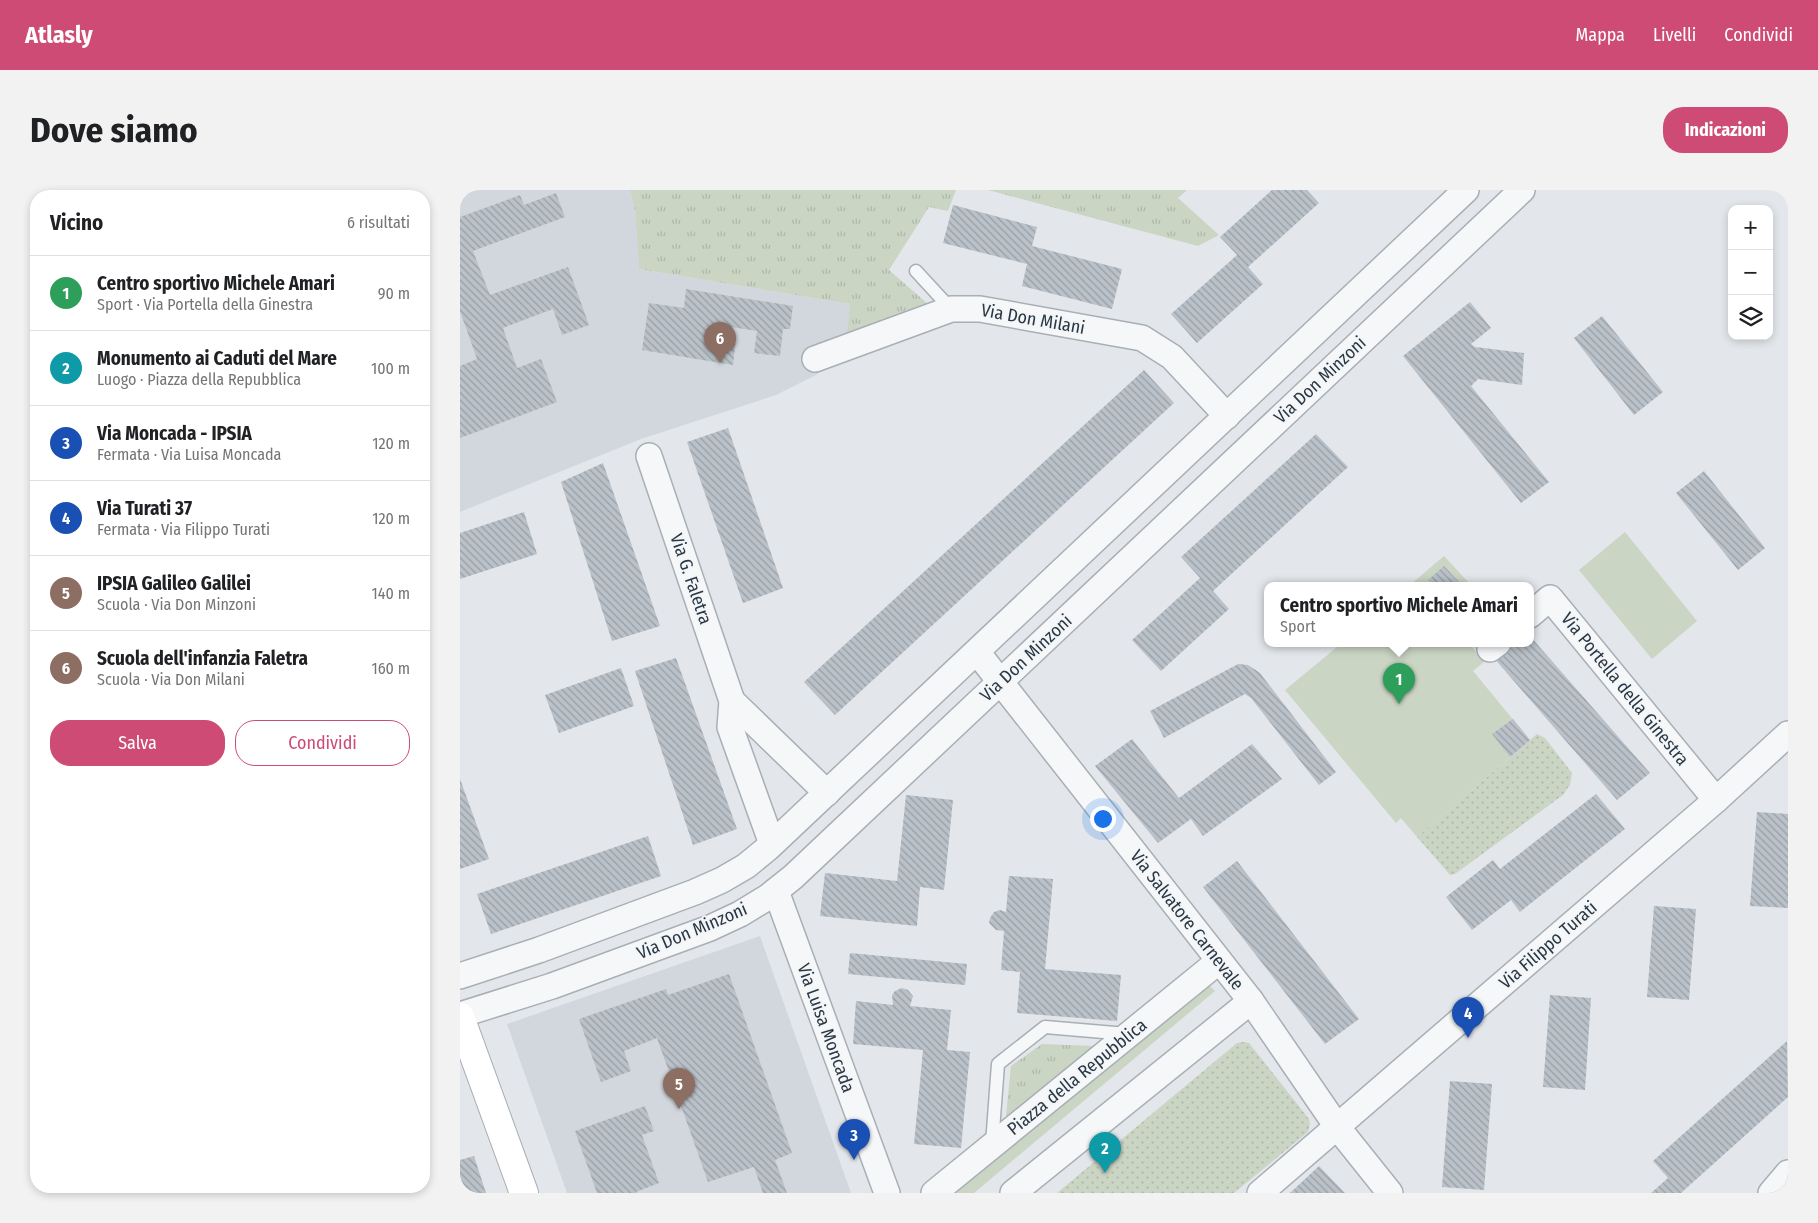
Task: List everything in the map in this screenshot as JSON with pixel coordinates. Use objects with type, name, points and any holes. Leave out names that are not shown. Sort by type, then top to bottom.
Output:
[{"type":"main road","points":[[460,1016],[524,1193]]},
{"type":"street","name":"Via Don Minzoni","points":[[460,976],[538,950],[695,892],[722,880],[772,844],[1466,190]]},
{"type":"street","name":"Via Don Minzoni","points":[[460,1016],[552,986],[710,928],[740,914],[776,891],[816,857],[1522,190]]},
{"type":"street","name":"Via Don Milani","points":[[815,359],[951,309],[980,309],[1142,338],[1172,356],[1227,416]]},
{"type":"street","name":"Via G. Faletra","points":[[649,456],[732,701]]},
{"type":"street","name":"Via Portella della Ginestra","points":[[1534,612],[1550,598],[1716,800]]},
{"type":"street","name":"Via Salvatore Carnevale","points":[[977,652],[1251,1001],[1338,1128],[1390,1193]]},
{"type":"street","points":[[732,701],[827,793]]},
{"type":"street","points":[[732,701],[730,727],[772,844]]},
{"type":"street","name":"Via Filippo Turati","points":[[1260,1193],[1338,1128],[1370,1098],[1716,800],[1788,734]]},
{"type":"street","name":"Via Luisa Moncada","points":[[776,891],[887,1193]]},
{"type":"street","name":"Piazza della Repubblica","points":[[934,1193],[1219,961]]},
{"type":"street","points":[[1013,1193],[1251,1001]]},
{"type":"street","points":[[1770,1193],[1788,1173]]},
{"type":"lane","points":[[916,271],[951,309]]},
{"type":"lane","points":[[991,1147],[998,1064],[1045,1027],[1129,1034]]},
{"type":"shaded area","points":[[460,190],[630,190],[635,211],[639,269],[850,304],[846,340],[809,352],[818,374],[776,395],[641,439],[460,512]]},
{"type":"shaded area","points":[[760,936],[851,1193],[567,1193],[507,1024]]},
{"type":"green space","points":[[630,190],[956,190],[948,211],[929,207],[889,270],[928,304],[922,311],[846,340],[850,304],[639,269],[635,211]]},
{"type":"green space","points":[[988,190],[1187,190],[1178,198],[1219,235],[1198,246]]},
{"type":"green space","points":[[1625,532],[1697,621],[1652,659],[1579,570]]},
{"type":"green space","points":[[1444,556],[1468,582],[1414,582]]},
{"type":"green space","points":[[1337,647],[1472,647],[1484,662],[1473,671],[1530,740],[1417,837],[1401,818],[1396,823],[1285,690]]},
{"type":"green space","points":[[1537,734],[1545,738],[1572,773],[1570,785],[1563,795],[1455,874],[1450,875],[1417,837]]},
{"type":"green space","points":[[1206,982],[1215,991],[974,1193],[956,1193]]},
{"type":"green space","points":[[1237,1043],[1249,1043],[1309,1119],[1310,1125],[1308,1132],[1234,1193],[1057,1193]]},
{"type":"green space","points":[[1042,1044],[1095,1046],[1096,1050],[1010,1119],[1006,1116],[1011,1066]]},
{"type":"building","points":[[1272,190],[1307,190],[1319,203],[1248,267],[1263,284],[1197,343],[1171,314],[1237,255],[1220,237]]},
{"type":"building","points":[[556,193],[565,217],[473,251],[490,295],[568,267],[589,325],[562,335],[553,309],[503,328],[517,368],[541,359],[557,402],[460,438],[460,366],[477,359],[460,311],[460,217],[520,195],[524,205]]},
{"type":"building","points":[[953,205],[1037,227],[1032,246],[1122,269],[1112,309],[1022,286],[1027,264],[943,243]]},
{"type":"building","points":[[686,289],[793,306],[790,329],[783,329],[780,356],[754,353],[757,331],[731,327],[730,337],[736,338],[733,365],[642,350],[649,303],[684,308]]},
{"type":"building","points":[[1470,302],[1491,328],[1471,344],[1475,347],[1524,353],[1522,385],[1478,379],[1471,386],[1549,482],[1521,503],[1403,356]]},
{"type":"building","points":[[1602,316],[1663,392],[1634,415],[1574,338]]},
{"type":"building","points":[[1144,370],[1174,403],[835,715],[804,682]]},
{"type":"building","points":[[728,428],[783,588],[743,603],[687,442]]},
{"type":"building","points":[[1316,434],[1348,467],[1213,591],[1229,609],[1161,671],[1132,640],[1200,578],[1181,557]]},
{"type":"building","points":[[603,463],[660,626],[612,641],[561,482]]},
{"type":"building","points":[[1704,471],[1765,548],[1738,570],[1676,493]]},
{"type":"building","points":[[524,512],[537,554],[460,579],[460,533]]},
{"type":"building","points":[[1444,566],[1459,582],[1430,582],[1428,580]]},
{"type":"building","points":[[1534,641],[1650,773],[1617,800],[1493,657],[1504,647],[1534,647]]},
{"type":"building","points":[[676,658],[737,829],[693,845],[635,671]]},
{"type":"building","points":[[1238,664],[1248,665],[1260,673],[1336,772],[1319,785],[1251,698],[1245,694],[1164,738],[1150,711]]},
{"type":"building","points":[[621,668],[634,706],[559,733],[545,695]]},
{"type":"building","points":[[1513,719],[1530,740],[1510,757],[1492,734]]},
{"type":"building","points":[[1132,739],[1179,798],[1252,744],[1282,779],[1203,836],[1191,819],[1158,843],[1095,766]]},
{"type":"building","points":[[460,779],[489,859],[460,869]]},
{"type":"building","points":[[1596,794],[1625,829],[1520,912],[1511,900],[1472,930],[1446,897],[1493,860],[1500,869]]},
{"type":"building","points":[[906,795],[953,800],[944,890],[920,887],[917,926],[820,916],[825,873],[897,881]]},
{"type":"building","points":[[1757,812],[1788,814],[1788,908],[1750,906]]},
{"type":"building","points":[[648,836],[661,876],[491,934],[477,894]]},
{"type":"building","points":[[1237,861],[1359,1019],[1325,1044],[1203,887]]},
{"type":"building","points":[[1009,876],[1053,879],[1045,969],[1121,975],[1117,1021],[1017,1013],[1020,972],[1001,970],[1004,931],[996,930],[989,923],[994,912],[1000,910],[1006,912]]},
{"type":"building","points":[[1654,906],[1696,909],[1689,1000],[1647,997]]},
{"type":"building","points":[[850,953],[967,964],[965,985],[848,974]]},
{"type":"building","points":[[729,974],[792,1153],[775,1160],[787,1193],[763,1193],[754,1167],[708,1182],[657,1038],[624,1051],[631,1071],[601,1082],[579,1019],[666,989],[668,995]]},
{"type":"building","points":[[902,988],[908,990],[913,996],[910,1006],[951,1010],[947,1050],[970,1052],[961,1148],[914,1144],[923,1050],[853,1044],[856,1001],[893,1005],[892,995],[895,991]]},
{"type":"building","points":[[1550,995],[1591,998],[1585,1090],[1543,1087]]},
{"type":"building","points":[[1787,1041],[1788,1097],[1681,1193],[1651,1193],[1668,1178],[1653,1161]]},
{"type":"building","points":[[1450,1081],[1492,1084],[1484,1190],[1442,1187]]},
{"type":"building","points":[[645,1106],[654,1131],[642,1135],[659,1183],[637,1193],[597,1193],[575,1131]]},
{"type":"building","points":[[474,1156],[486,1193],[460,1193],[460,1160]]},
{"type":"building","points":[[1319,1166],[1345,1193],[1290,1193]]},
{"type":"place","name":"Scuola dell'infanzia Faletra","points":[[720,363]]},
{"type":"place","name":"Centro sportivo Michele Amari","points":[[1399,704]]},
{"type":"place","name":"Via Turati 37","points":[[1468,1038]]},
{"type":"place","name":"IPSIA Galileo Galilei","points":[[679,1109]]},
{"type":"place","name":"Via Moncada - IPSIA","points":[[854,1160]]},
{"type":"place","name":"Monumento ai Caduti del Mare","points":[[1105,1173]]}]
